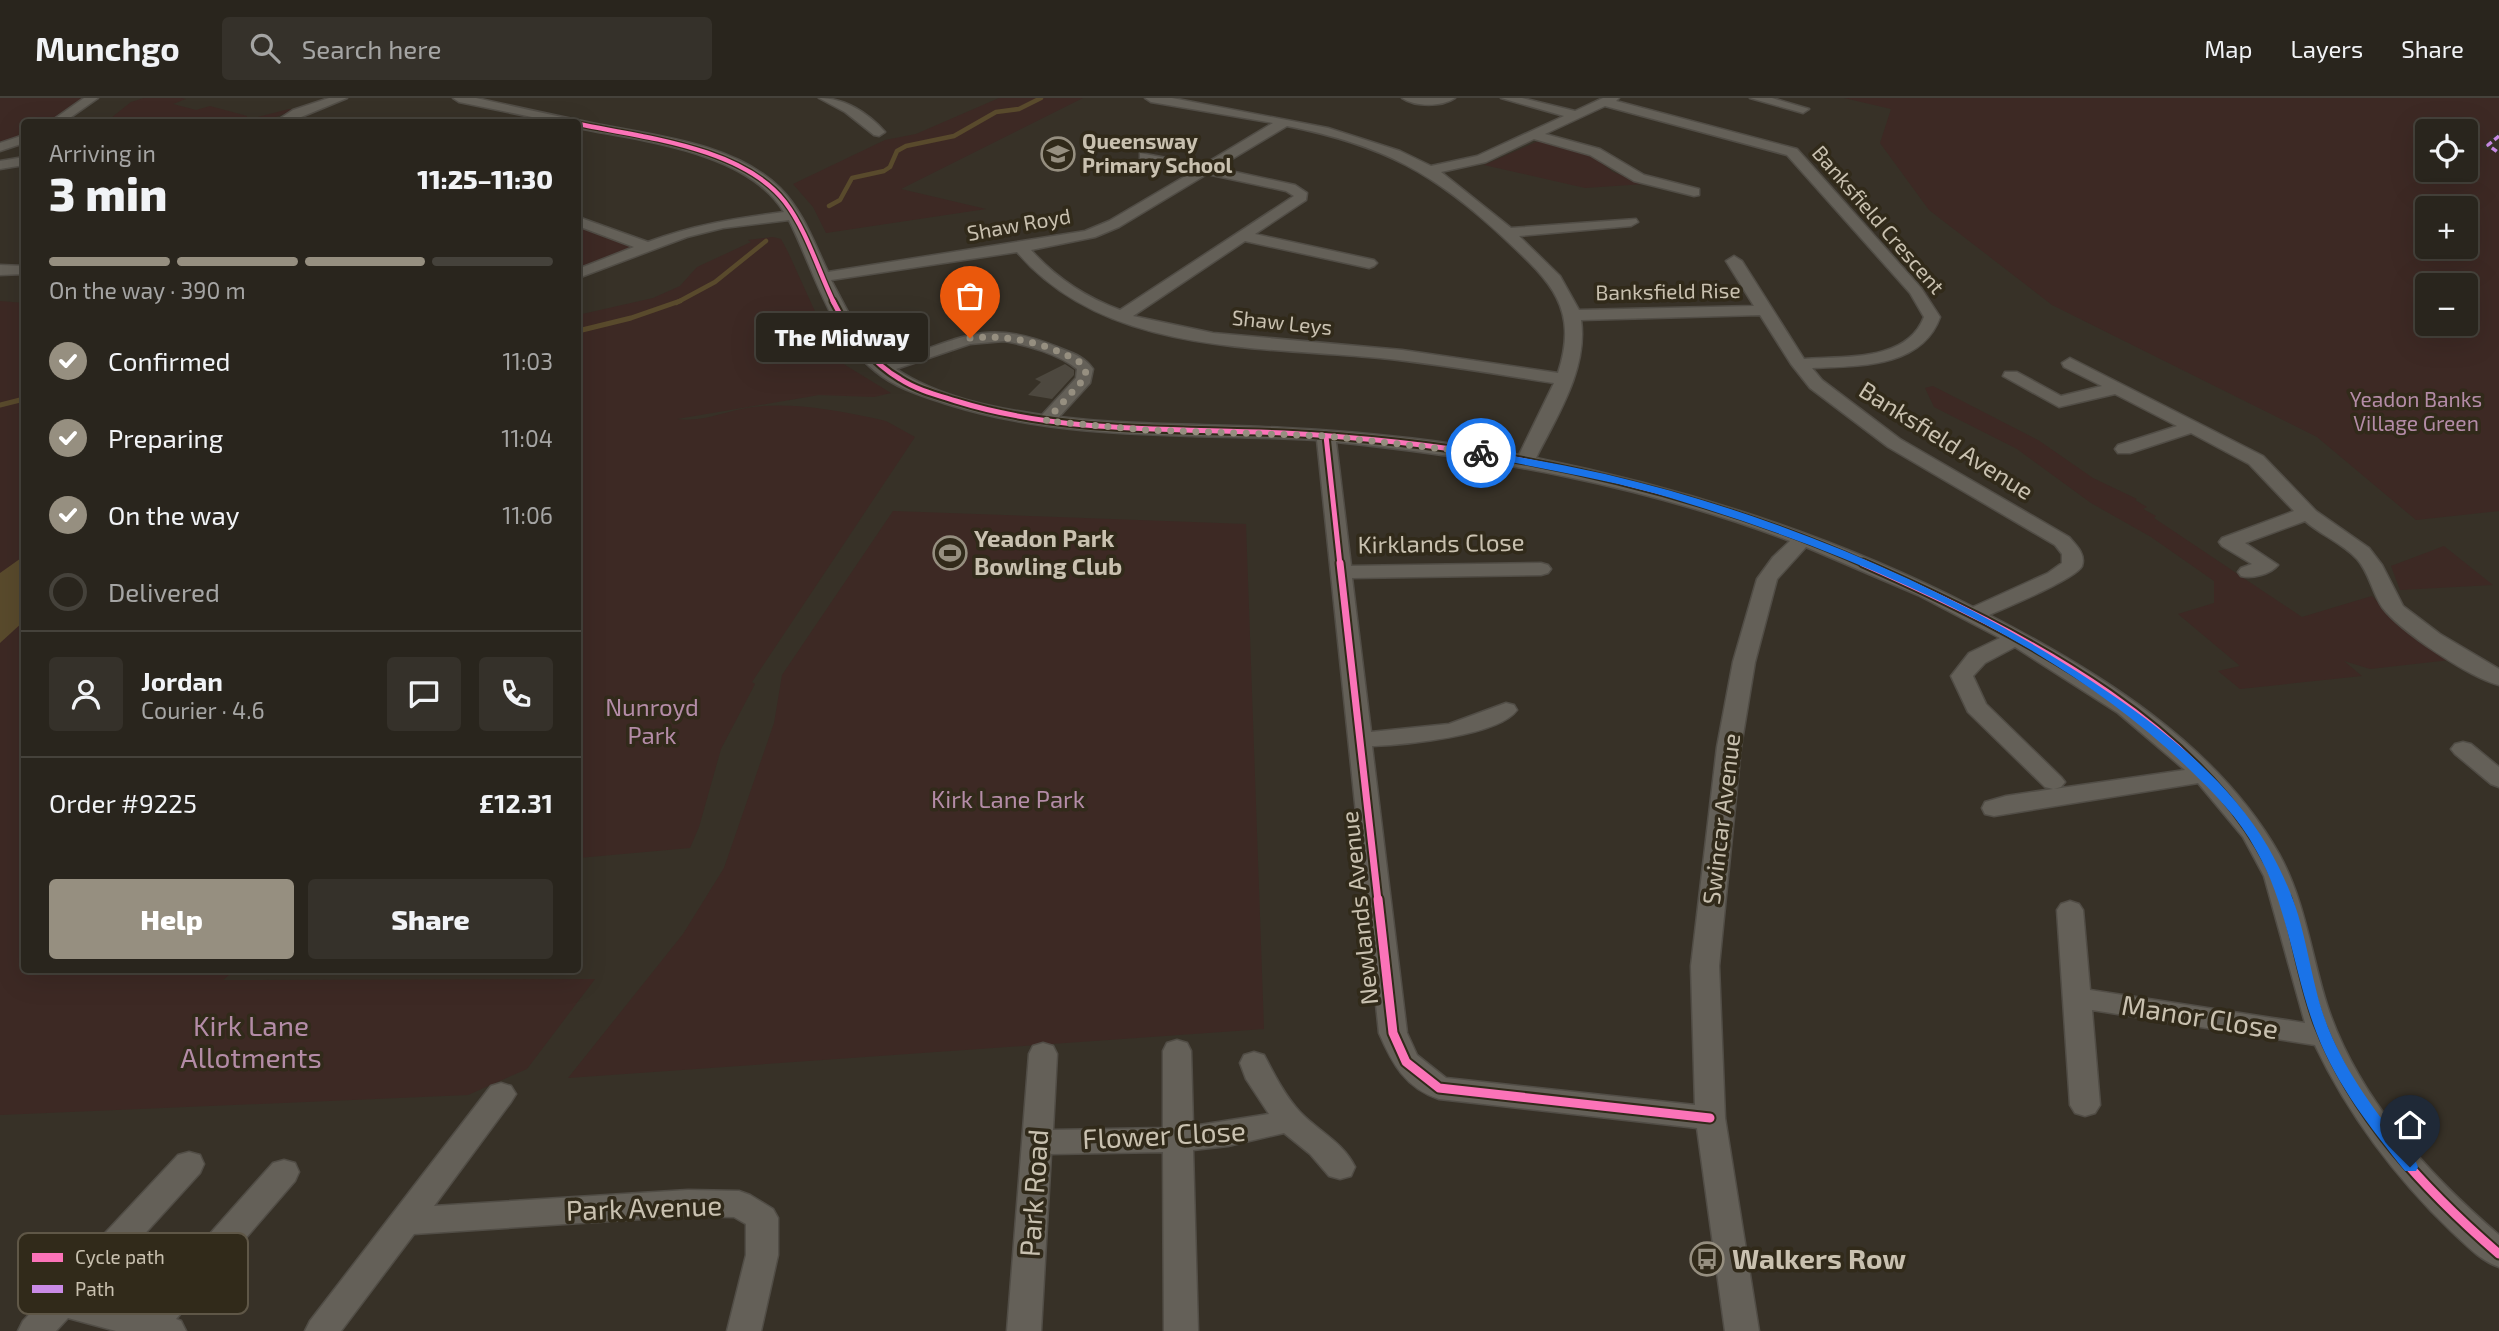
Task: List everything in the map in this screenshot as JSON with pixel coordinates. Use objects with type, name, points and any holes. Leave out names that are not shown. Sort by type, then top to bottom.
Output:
[{"type":"street","points":[[60,119],[92,98]]},
{"type":"street","points":[[286,119],[341,98]]},
{"type":"street","points":[[459,98],[479,100],[558,119]]},
{"type":"street","points":[[825,98],[849,108],[878,132]]},
{"type":"street","points":[[1151,98],[1283,123],[1363,142],[1429,170],[1448,182],[1508,233],[1555,281],[1573,315],[1574,339],[1564,379],[1525,461]]},
{"type":"street","points":[[1408,98],[1431,101],[1449,98]]},
{"type":"street","points":[[1507,98],[1576,115]]},
{"type":"street","points":[[1756,98],[1803,109]]},
{"type":"street","points":[[1429,170],[1481,159],[1608,100]]},
{"type":"street","name":"Banksfield Crescent","points":[[1608,100],[1792,152],[1929,310],[1931,324],[1928,332],[1901,351],[1878,358],[1800,364]]},
{"type":"street","name":"Shaw Royd","points":[[823,277],[1021,247],[1101,230],[1283,123]]},
{"type":"street","points":[[581,125],[680,146],[735,166],[772,188],[793,215],[857,345],[898,380],[941,397],[1046,421],[1146,430],[1326,436],[1459,449],[1525,461],[1665,493],[1803,539],[1885,572],[1974,614],[2016,638],[2123,706],[2160,735],[2230,802],[2261,847],[2285,893],[2307,983],[2324,1036],[2358,1101],[2426,1186],[2466,1227],[2499,1254]]},
{"type":"street","points":[[1534,135],[1595,152],[1639,178],[1694,192]]},
{"type":"street","points":[[0,147],[21,140]]},
{"type":"street","points":[[1122,316],[1301,197],[1300,193],[1290,188],[1145,156]]},
{"type":"street","points":[[0,165],[21,162]]},
{"type":"street","points":[[1508,233],[1636,226],[1617,208]]},
{"type":"street","points":[[581,273],[682,234],[723,224],[793,215]]},
{"type":"street","points":[[581,222],[647,247]]},
{"type":"street","points":[[1243,236],[1369,263]]},
{"type":"street","name":"Shaw Leys","points":[[1021,247],[1041,271],[1059,285],[1122,316],[1181,332],[1232,341],[1416,357],[1564,379]]},
{"type":"street","name":"Banksfield Avenue","points":[[1734,261],[1800,364],[1816,384],[1841,406],[1894,443],[2062,541],[2073,553],[2072,565],[2055,576],[1974,614]]},
{"type":"street","points":[[0,270],[21,270]]},
{"type":"street","name":"Banksfield Rise","points":[[1573,315],[1765,310]]},
{"type":"street","points":[[881,368],[970,338],[992,336],[1022,339],[1077,360],[1085,369],[1084,379],[1046,421]]},
{"type":"street","points":[[2070,363],[2256,460],[2271,471],[2308,513],[2369,560],[2379,586],[2393,607],[2415,627],[2499,678]]},
{"type":"street","points":[[2011,376],[2059,402],[2117,388]]},
{"type":"street","points":[[2124,449],[2192,427]]},
{"type":"street","name":"Newlands Avenue","points":[[1326,436],[1393,1033],[1406,1062],[1439,1088],[1710,1118]]},
{"type":"street","points":[[2248,572],[2268,565],[2229,542],[2308,513]]},
{"type":"street","name":"Swincar Avenue","points":[[1710,1118],[1705,966],[1729,747],[1744,662],[1767,579],[1780,561],[1803,539]]},
{"type":"street","name":"Kirklands Close","points":[[1343,572],[1541,569]]},
{"type":"street","points":[[2016,638],[1977,658],[1962,676],[1976,707],[2053,782]]},
{"type":"street","points":[[1360,739],[1425,737],[1477,725],[1506,710]]},
{"type":"street","points":[[2463,749],[2499,779]]},
{"type":"street","points":[[1994,808],[2204,775]]},
{"type":"street","points":[[2070,909],[2085,1105]]},
{"type":"street","name":"Manor Close","points":[[2077,998],[2324,1036]]},
{"type":"street","points":[[1177,1051],[1181,1320]]},
{"type":"street","name":"Park Road","points":[[1024,1331],[1043,1054]]},
{"type":"street","name":"Flower Close","points":[[1254,1063],[1256,1071],[1289,1120],[1321,1146],[1340,1167]]},
{"type":"street","points":[[322,1331],[408,1221],[501,1094]]},
{"type":"street","points":[[1710,1118],[1742,1331]]},
{"type":"street","name":"Flower Close","points":[[1039,1142],[1179,1138],[1256,1131],[1289,1120]]},
{"type":"street","points":[[126,1233],[189,1164]]},
{"type":"street","points":[[234,1233],[284,1172]]},
{"type":"street","name":"Park Avenue","points":[[408,1221],[688,1203],[739,1204],[762,1218],[762,1255],[744,1331]]},
{"type":"street","points":[[35,1331],[51,1314]]},
{"type":"street","points":[[103,1314],[155,1329],[167,1314]]},
{"type":"green space","points":[[0,98],[88,98],[54,119],[21,119],[21,137],[0,145]]},
{"type":"green space","points":[[144,98],[181,98],[186,99],[173,104],[196,110],[210,106],[247,116],[246,119],[110,119],[131,102]]},
{"type":"green space","points":[[999,98],[1083,98],[901,189],[986,209],[826,233],[813,207],[793,184],[885,140],[916,134]]},
{"type":"green space","name":"Yeadon Banks Village Green","points":[[1844,98],[2499,98],[2499,131],[2481,147],[2499,154],[2499,511],[2416,520],[2317,437],[2052,305],[1929,210],[1880,143],[1891,109]]},
{"type":"green space","points":[[289,109],[296,110],[270,119],[250,119]]},
{"type":"green space","points":[[1536,142],[1547,142],[1590,154],[1613,172],[1645,184],[1585,188],[1484,165]]},
{"type":"green space","points":[[581,226],[632,246],[631,250],[581,270]]},
{"type":"green space","name":"Nunroyd Park","points":[[773,237],[781,239],[837,360],[891,393],[874,397],[819,395],[677,419],[705,418],[753,407],[797,406],[886,421],[915,437],[752,682],[755,684],[721,749],[699,827],[690,848],[581,858],[581,314],[653,298],[680,286],[697,267],[751,242],[748,240]]},
{"type":"green space","name":"Kirk Lane Allotments","points":[[0,301],[21,303],[21,973],[231,973],[223,980],[595,979],[527,1069],[468,1095],[0,1115]]},
{"type":"green space","points":[[1933,386],[2038,440],[2093,478],[2137,499],[2135,500],[2147,507],[2143,509],[2156,516],[2154,518],[2302,617],[2372,596],[2403,628],[2450,660],[2370,669],[2344,661],[2362,676],[2240,689],[2218,671],[2240,666],[2178,614],[2214,603],[2214,581],[2151,537],[2091,503],[2017,449],[1934,407],[1925,388]]},
{"type":"green space","name":"Kirk Lane Park","points":[[893,511],[1246,524],[1264,1029],[568,1078],[683,934],[724,868],[774,723],[782,675]]},
{"type":"green space","points":[[2444,546],[2493,585],[2400,590],[2391,566]]},
{"type":"shaded area","points":[[21,558],[21,624],[0,643],[0,573]]},
{"type":"building","points":[[1065,364],[1074,370],[1074,375],[1052,399],[1028,395],[1041,382],[1035,379]]},
{"type":"waterway","points":[[829,206],[840,200],[852,178],[884,171],[890,167],[897,151],[906,146],[954,136],[996,112],[1019,109],[1041,98]]},
{"type":"waterway","points":[[679,301],[715,282],[766,241]]},
{"type":"waterway","points":[[581,330],[631,318],[679,301]]},
{"type":"waterway","points":[[0,405],[21,400]]},
{"type":"marked path","points":[[2499,136],[2488,145],[2499,153]]},
{"type":"cycle path","points":[[581,125],[704,152],[728,161],[771,187],[784,200],[802,231],[830,295],[852,335],[881,367],[902,381],[927,392],[977,408],[1077,425],[1334,436],[1508,458],[1594,476],[1763,524],[1845,555],[1925,590],[2045,655],[2086,680],[2146,723],[2201,772],[2252,832],[2266,853],[2286,900],[2308,988],[2319,1022],[2341,1070],[2359,1100],[2400,1156],[2447,1207],[2499,1254]]},
{"type":"cycle path","points":[[1326,436],[1393,1033],[1406,1062],[1439,1088],[1710,1118]]},
{"type":"way so far","points":[[970,338],[1005,336],[1022,339],[1081,363],[1086,373],[1084,379],[1046,421],[1117,429],[1326,436],[1481,453]]},
{"type":"place","name":"Queensway Primary School","points":[[1058,154]]},
{"type":"place","name":"The Midway","points":[[970,338]]},
{"type":"place","name":"Yeadon Park Bowling Club","points":[[950,553]]},
{"type":"place","name":"Walkers Row","points":[[1707,1259]]},
{"type":"route","points":[[1481,453],[1604,477],[1676,496],[1845,555],[1974,614],[2040,652],[2123,706],[2201,772],[2230,802],[2261,847],[2285,893],[2307,983],[2324,1036],[2358,1101],[2410,1167]]}]
